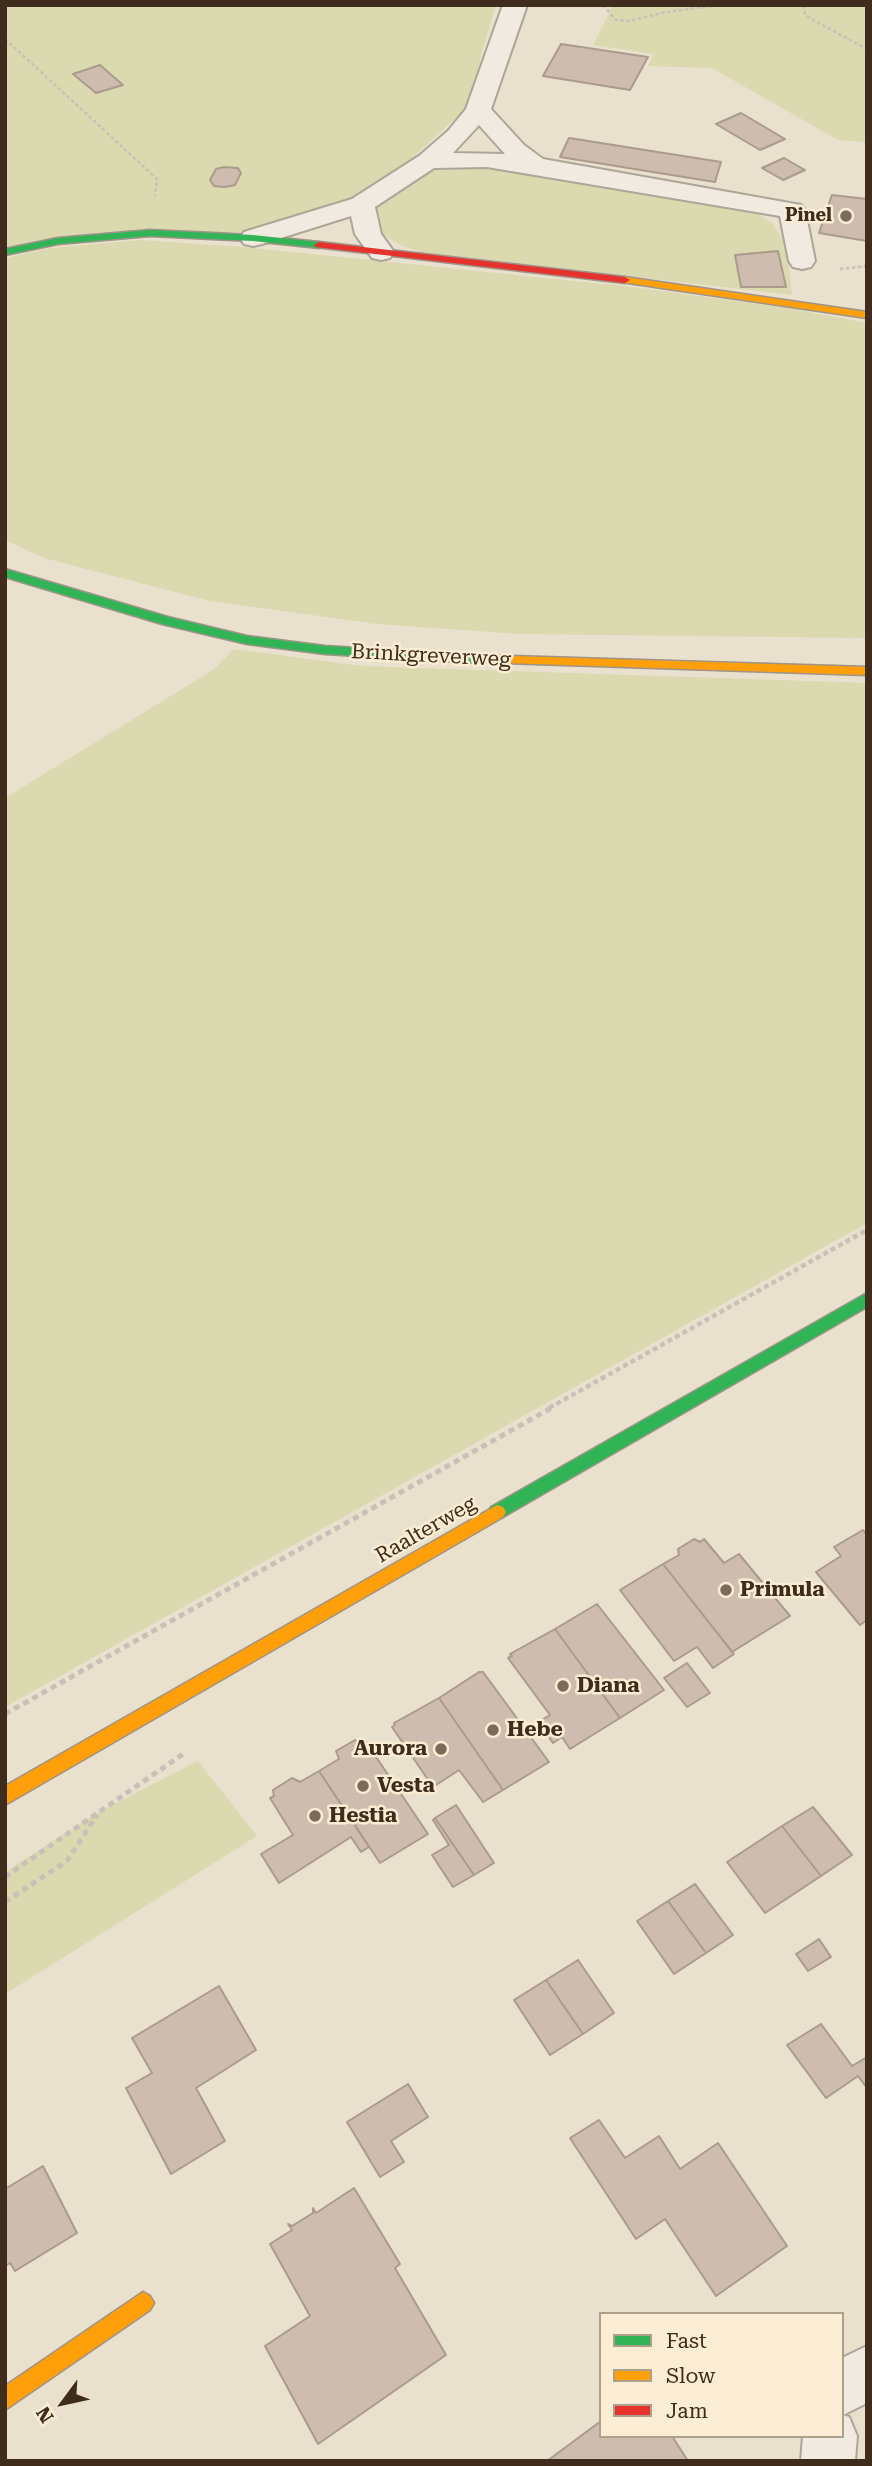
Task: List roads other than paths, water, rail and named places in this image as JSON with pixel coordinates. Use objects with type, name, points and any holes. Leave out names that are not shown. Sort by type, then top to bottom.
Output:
[{"type":"street","points":[[253,238],[362,204],[428,161],[457,136],[478,110],[514,5]]},
{"type":"street","points":[[478,110],[515,150],[535,165]]},
{"type":"street","points":[[428,161],[487,159],[535,165],[792,209],[802,261]]},
{"type":"street","points":[[362,204],[368,234],[382,252]]},
{"type":"street","points":[[5,252],[58,241],[150,233],[253,238],[676,286],[867,316]]},
{"type":"street","name":"Brinkgreverweg","points":[[5,573],[166,621],[247,640],[325,650],[420,657],[867,671]]},
{"type":"street","name":"Raalterweg","points":[[5,1796],[867,1299]]},
{"type":"street","points":[[5,2399],[143,2303]]},
{"type":"street","points":[[844,2388],[867,2372]]},
{"type":"street","points":[[828,2461],[830,2438]]},
{"type":"place","name":"Pinel","points":[[846,216]]},
{"type":"place","name":"Primula","points":[[726,1590]]},
{"type":"place","name":"Diana","points":[[563,1686]]},
{"type":"place","name":"Hebe","points":[[493,1730]]},
{"type":"place","name":"Aurora","points":[[441,1749]]},
{"type":"place","name":"Vesta","points":[[363,1786]]},
{"type":"place","name":"Hestia","points":[[315,1816]]}]
